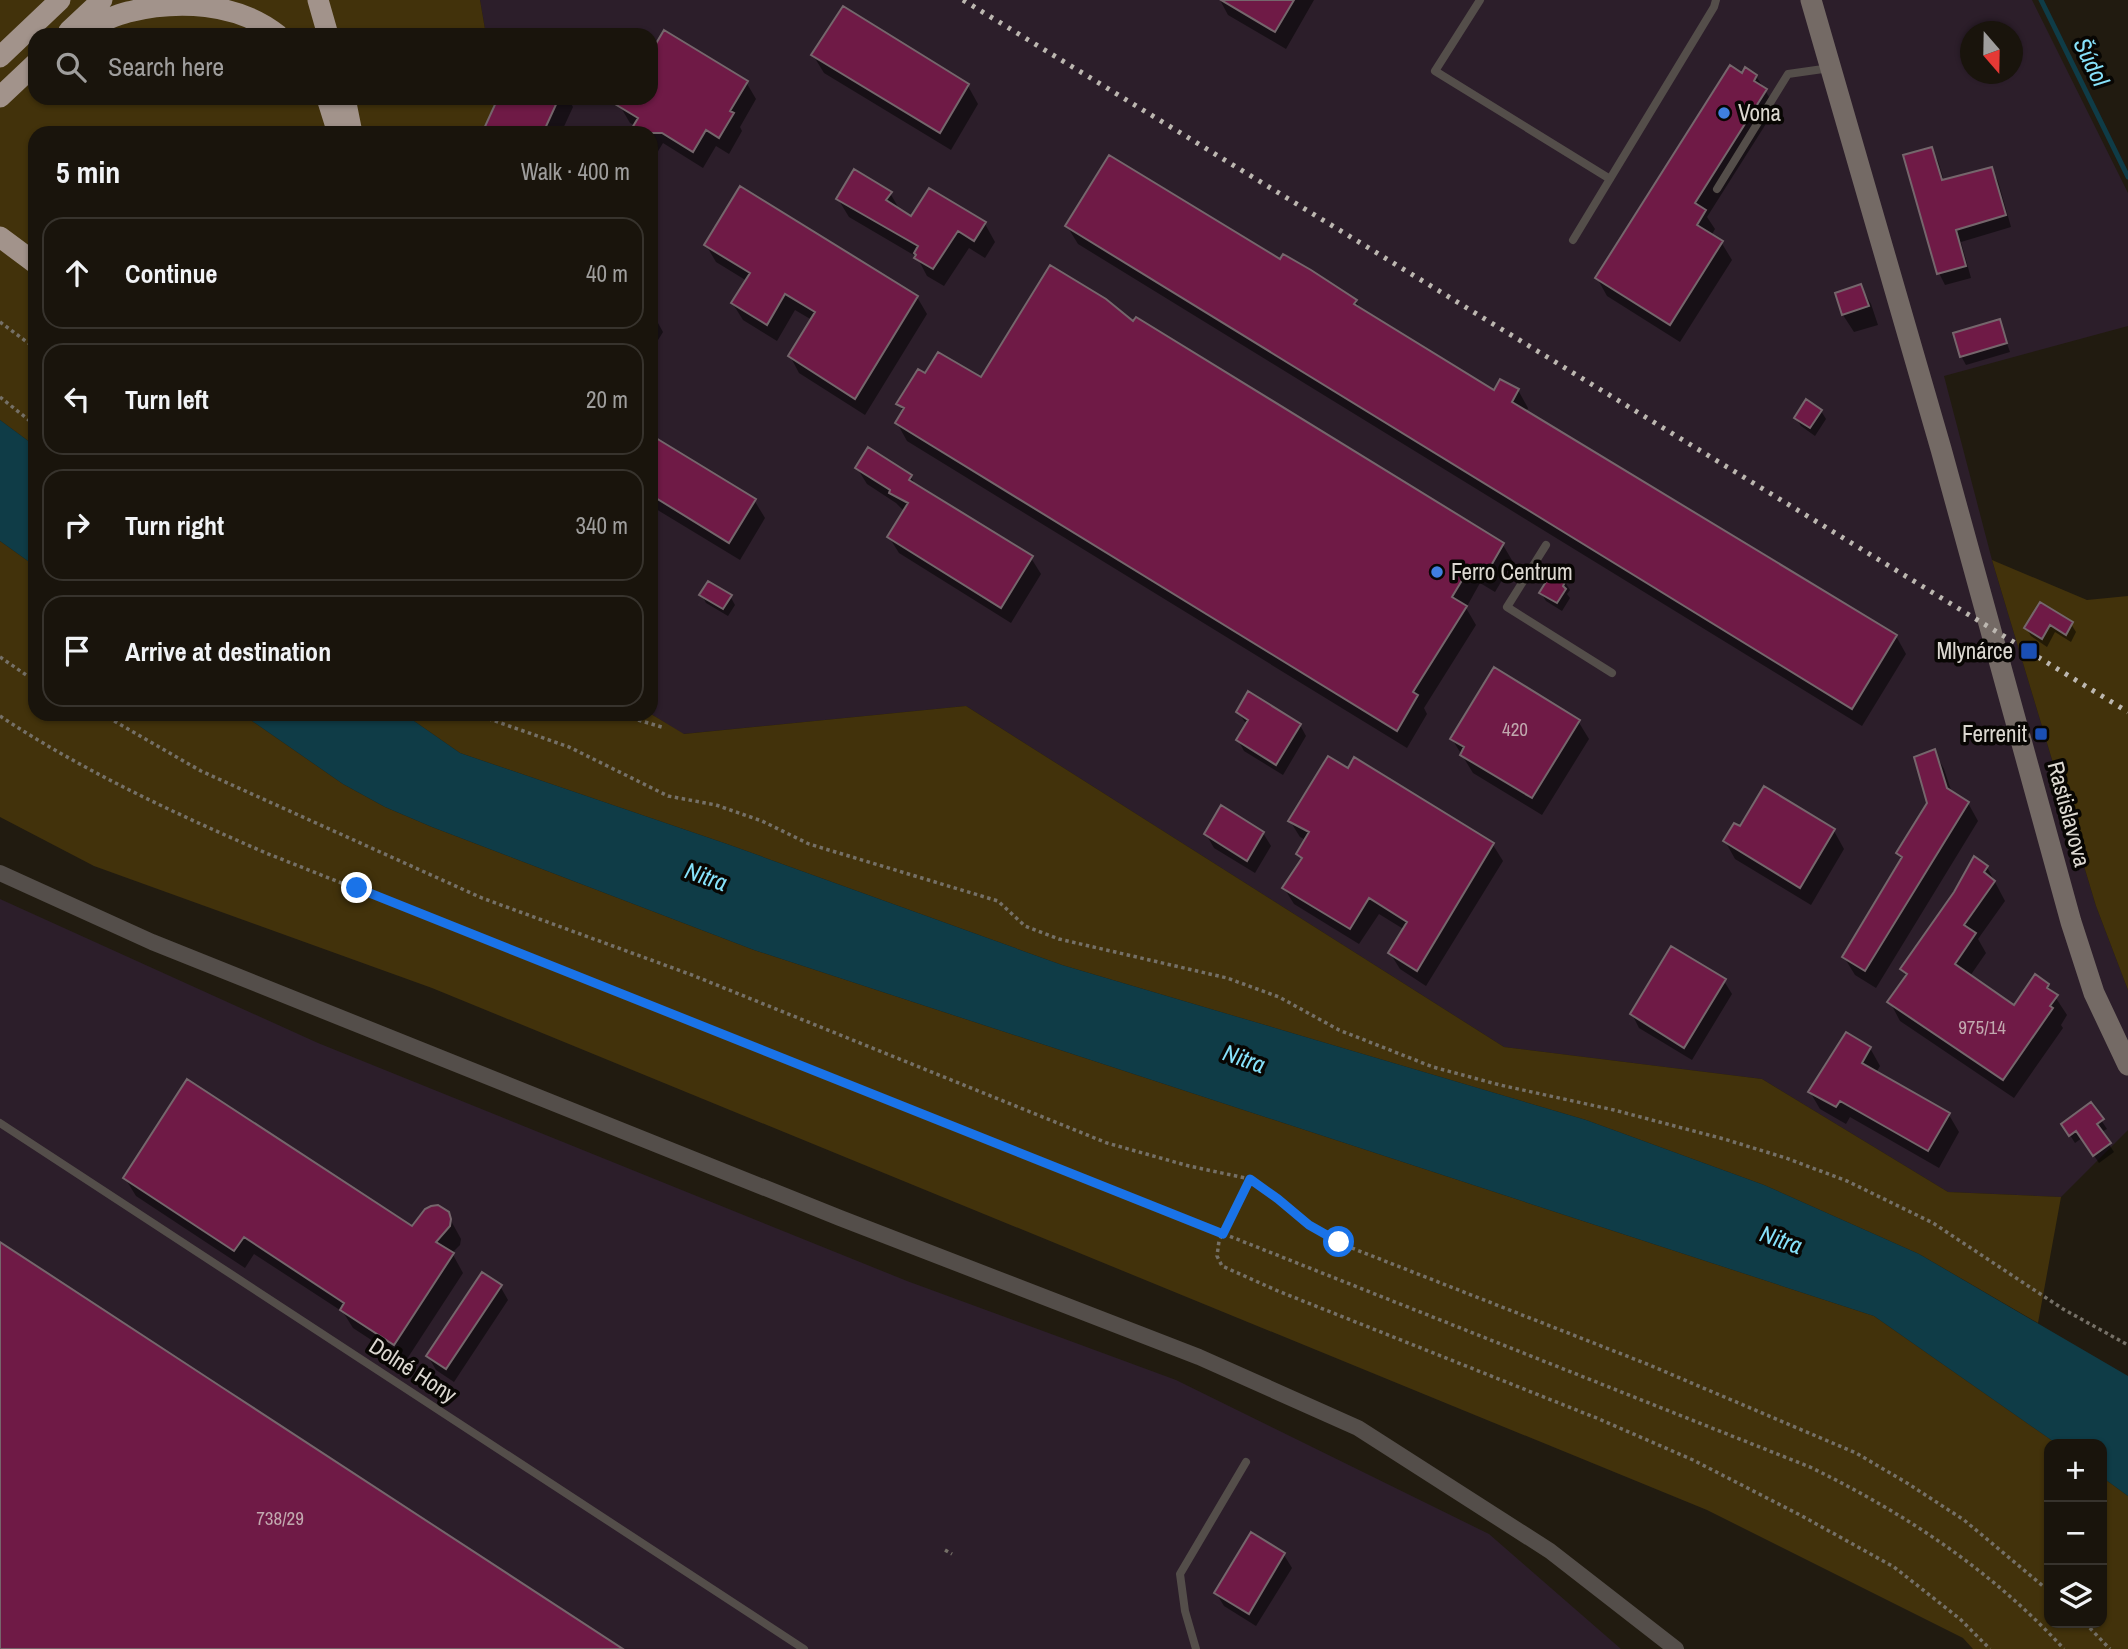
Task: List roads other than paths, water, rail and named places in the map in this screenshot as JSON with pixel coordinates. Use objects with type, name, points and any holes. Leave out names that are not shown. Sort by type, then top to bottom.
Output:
[{"type":"highway","points":[[31,28],[60,0]]},
{"type":"highway","points":[[72,28],[102,0]]},
{"type":"highway","points":[[317,0],[326,28]]},
{"type":"highway","points":[[89,28],[124,13],[154,6],[185,5],[215,7],[245,16],[266,28]]},
{"type":"highway","points":[[0,57],[28,30]]},
{"type":"highway","points":[[0,97],[28,71]]},
{"type":"highway","points":[[329,105],[336,126]]},
{"type":"highway","points":[[346,105],[351,126]]},
{"type":"highway","points":[[0,222],[28,243]]},
{"type":"highway","points":[[0,237],[28,258]]},
{"type":"street","name":"Rastislavova","points":[[1811,0],[1941,449],[2071,922],[2094,993],[2128,1065]]},
{"type":"street","points":[[0,873],[152,942],[840,1218],[1199,1357],[1359,1428],[1550,1551],[1676,1649]]},
{"type":"street","points":[[1644,1625],[1654,1649]]},
{"type":"lane","points":[[1480,0],[1435,71],[1610,179]]},
{"type":"lane","points":[[1573,240],[1716,0]]},
{"type":"lane","points":[[1717,189],[1788,74],[1830,68]]},
{"type":"lane","points":[[1546,545],[1507,607],[1612,673]]},
{"type":"lane","name":"Dolné Hony","points":[[0,1124],[804,1649]]},
{"type":"lane","points":[[1196,1649],[1185,1611],[1180,1574],[1246,1462]]},
{"type":"water","points":[[0,420],[28,441],[28,561],[0,541]]},
{"type":"water","name":"Nitra","points":[[252,721],[414,721],[460,753],[727,844],[1062,965],[1586,1120],[1764,1185],[1919,1254],[2128,1376],[2128,1496],[2107,1481],[2107,1439],[2050,1439],[1874,1316],[754,950],[385,807],[343,784]]},
{"type":"waterway","name":"Šúdol","points":[[2041,0],[2128,177]]},
{"type":"railway","points":[[963,0],[2128,712]]},
{"type":"place","name":"Vona","points":[[1724,113]]},
{"type":"place","name":"Ferro Centrum","points":[[1437,572]]},
{"type":"place","name":"Mlynárce","points":[[2029,651]]},
{"type":"place","name":"Ferrenit","points":[[2041,734]]}]
